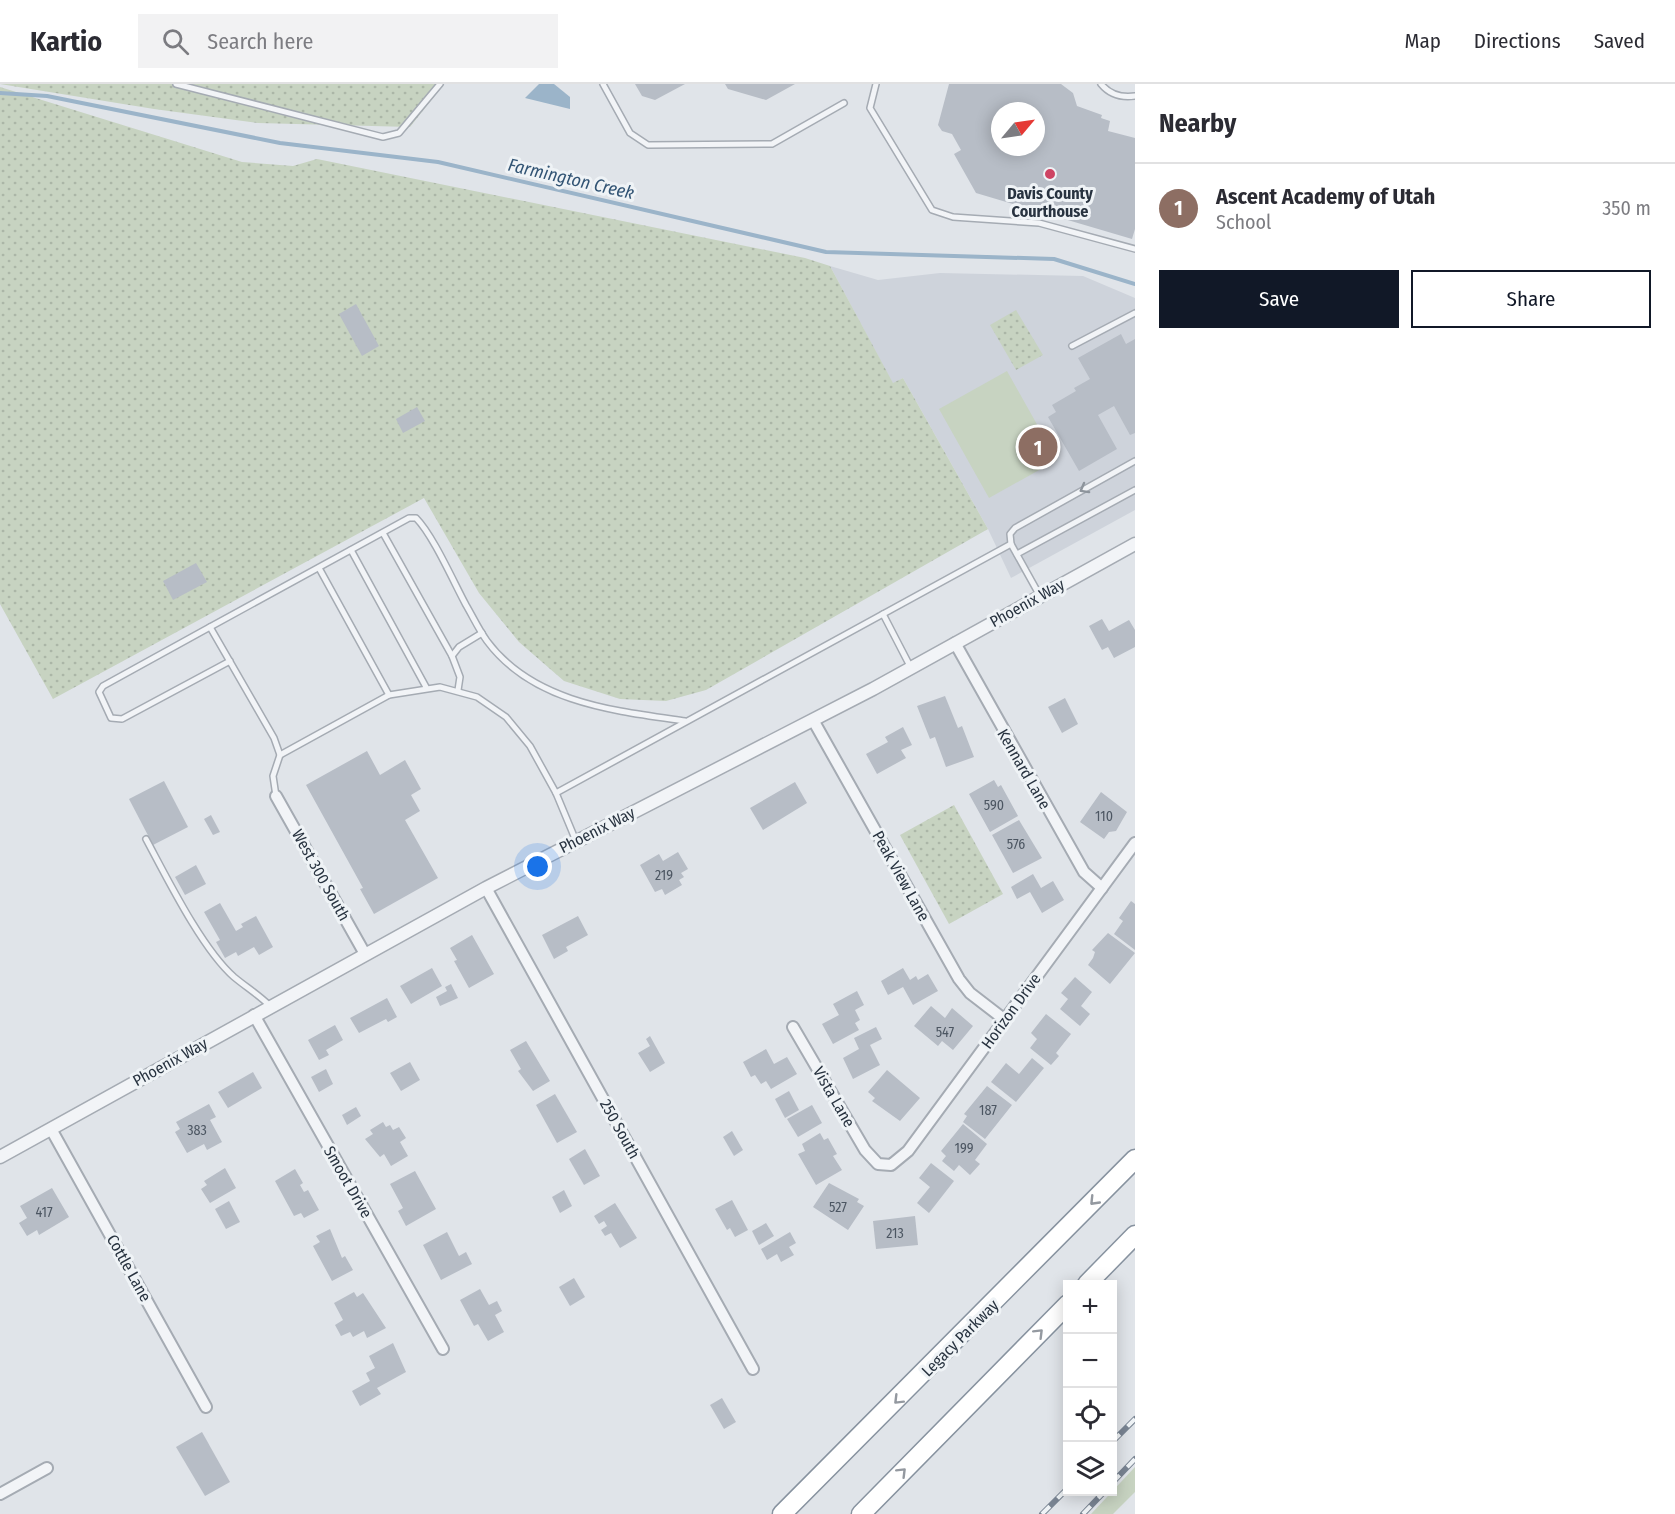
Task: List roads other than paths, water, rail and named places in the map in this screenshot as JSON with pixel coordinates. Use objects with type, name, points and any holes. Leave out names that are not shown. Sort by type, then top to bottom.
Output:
[{"type":"highway","name":"Legacy Parkway","points":[[782,1514],[1134,1163]]},
{"type":"highway","points":[[1091,1280],[1135,1235]]},
{"type":"highway","points":[[861,1514],[1063,1309]]},
{"type":"street","name":"Phoenix Way","points":[[0,1157],[486,888],[813,720],[1135,544]]},
{"type":"street","name":"Kennard Lane","points":[[955,644],[1084,872],[1102,888]]},
{"type":"street","name":"Peak View Lane","points":[[813,720],[959,979],[970,993],[1005,1020]]},
{"type":"street","name":"West 300 South","points":[[276,796],[365,954]]},
{"type":"street","name":"Horizon Drive","points":[[878,1164],[891,1165],[908,1151],[1135,843]]},
{"type":"street","name":"250 South","points":[[486,888],[753,1369]]},
{"type":"street","name":"Smoot Drive","points":[[254,1015],[443,1349]]},
{"type":"street","name":"Vista Lane","points":[[794,1027],[865,1150],[878,1164]]},
{"type":"street","name":"Cottle Lane","points":[[51,1129],[206,1407]]},
{"type":"street","points":[[0,1494],[48,1468]]},
{"type":"lane","points":[[176,84],[194,86],[214,96],[383,137],[399,133],[440,84]]},
{"type":"lane","points":[[603,84],[630,133],[648,146],[772,144],[844,103]]},
{"type":"lane","points":[[876,84],[870,108],[932,210],[953,217],[1039,223],[1135,249]]},
{"type":"lane","points":[[1101,84],[1112,94],[1123,98],[1135,96]]},
{"type":"lane","points":[[1072,346],[1135,314]]},
{"type":"lane","points":[[1040,596],[1011,544],[1010,534],[1015,528],[1135,461]]},
{"type":"lane","points":[[1017,554],[1135,490]]},
{"type":"lane","points":[[230,661],[122,719],[111,718],[99,692],[103,687],[409,518],[416,519],[420,523],[482,633],[510,664],[550,690],[570,699],[606,709],[685,721]]},
{"type":"lane","points":[[383,533],[452,656],[460,677],[458,690]]},
{"type":"lane","points":[[556,793],[1011,544]]},
{"type":"lane","points":[[351,550],[426,687]]},
{"type":"lane","points":[[319,568],[389,694]]},
{"type":"lane","points":[[883,614],[911,668]]},
{"type":"lane","points":[[210,627],[274,738],[280,755],[273,776],[276,796]]},
{"type":"lane","points":[[452,656],[459,647],[482,633]]},
{"type":"lane","points":[[280,755],[389,694],[426,687],[458,690],[492,705],[518,729],[556,793],[576,841]]},
{"type":"lane","points":[[146,839],[177,896],[211,947],[234,976],[270,1006]]},
{"type":"water","points":[[539,84],[554,84],[570,97],[570,109],[525,98]]},
{"type":"waterway","name":"Farmington Creek","points":[[0,93],[47,96],[280,143],[438,162],[826,252],[1054,259],[1135,284]]},
{"type":"railway","points":[[1117,1437],[1135,1419]]},
{"type":"railway","points":[[1117,1478],[1135,1459]]},
{"type":"railway","points":[[1042,1514],[1063,1493]]},
{"type":"railway","points":[[1083,1514],[1100,1496]]},
{"type":"place","name":"Davis County Courthouse","points":[[1050,174]]},
{"type":"place","name":"Ascent Academy of Utah","points":[[1038,447]]}]
